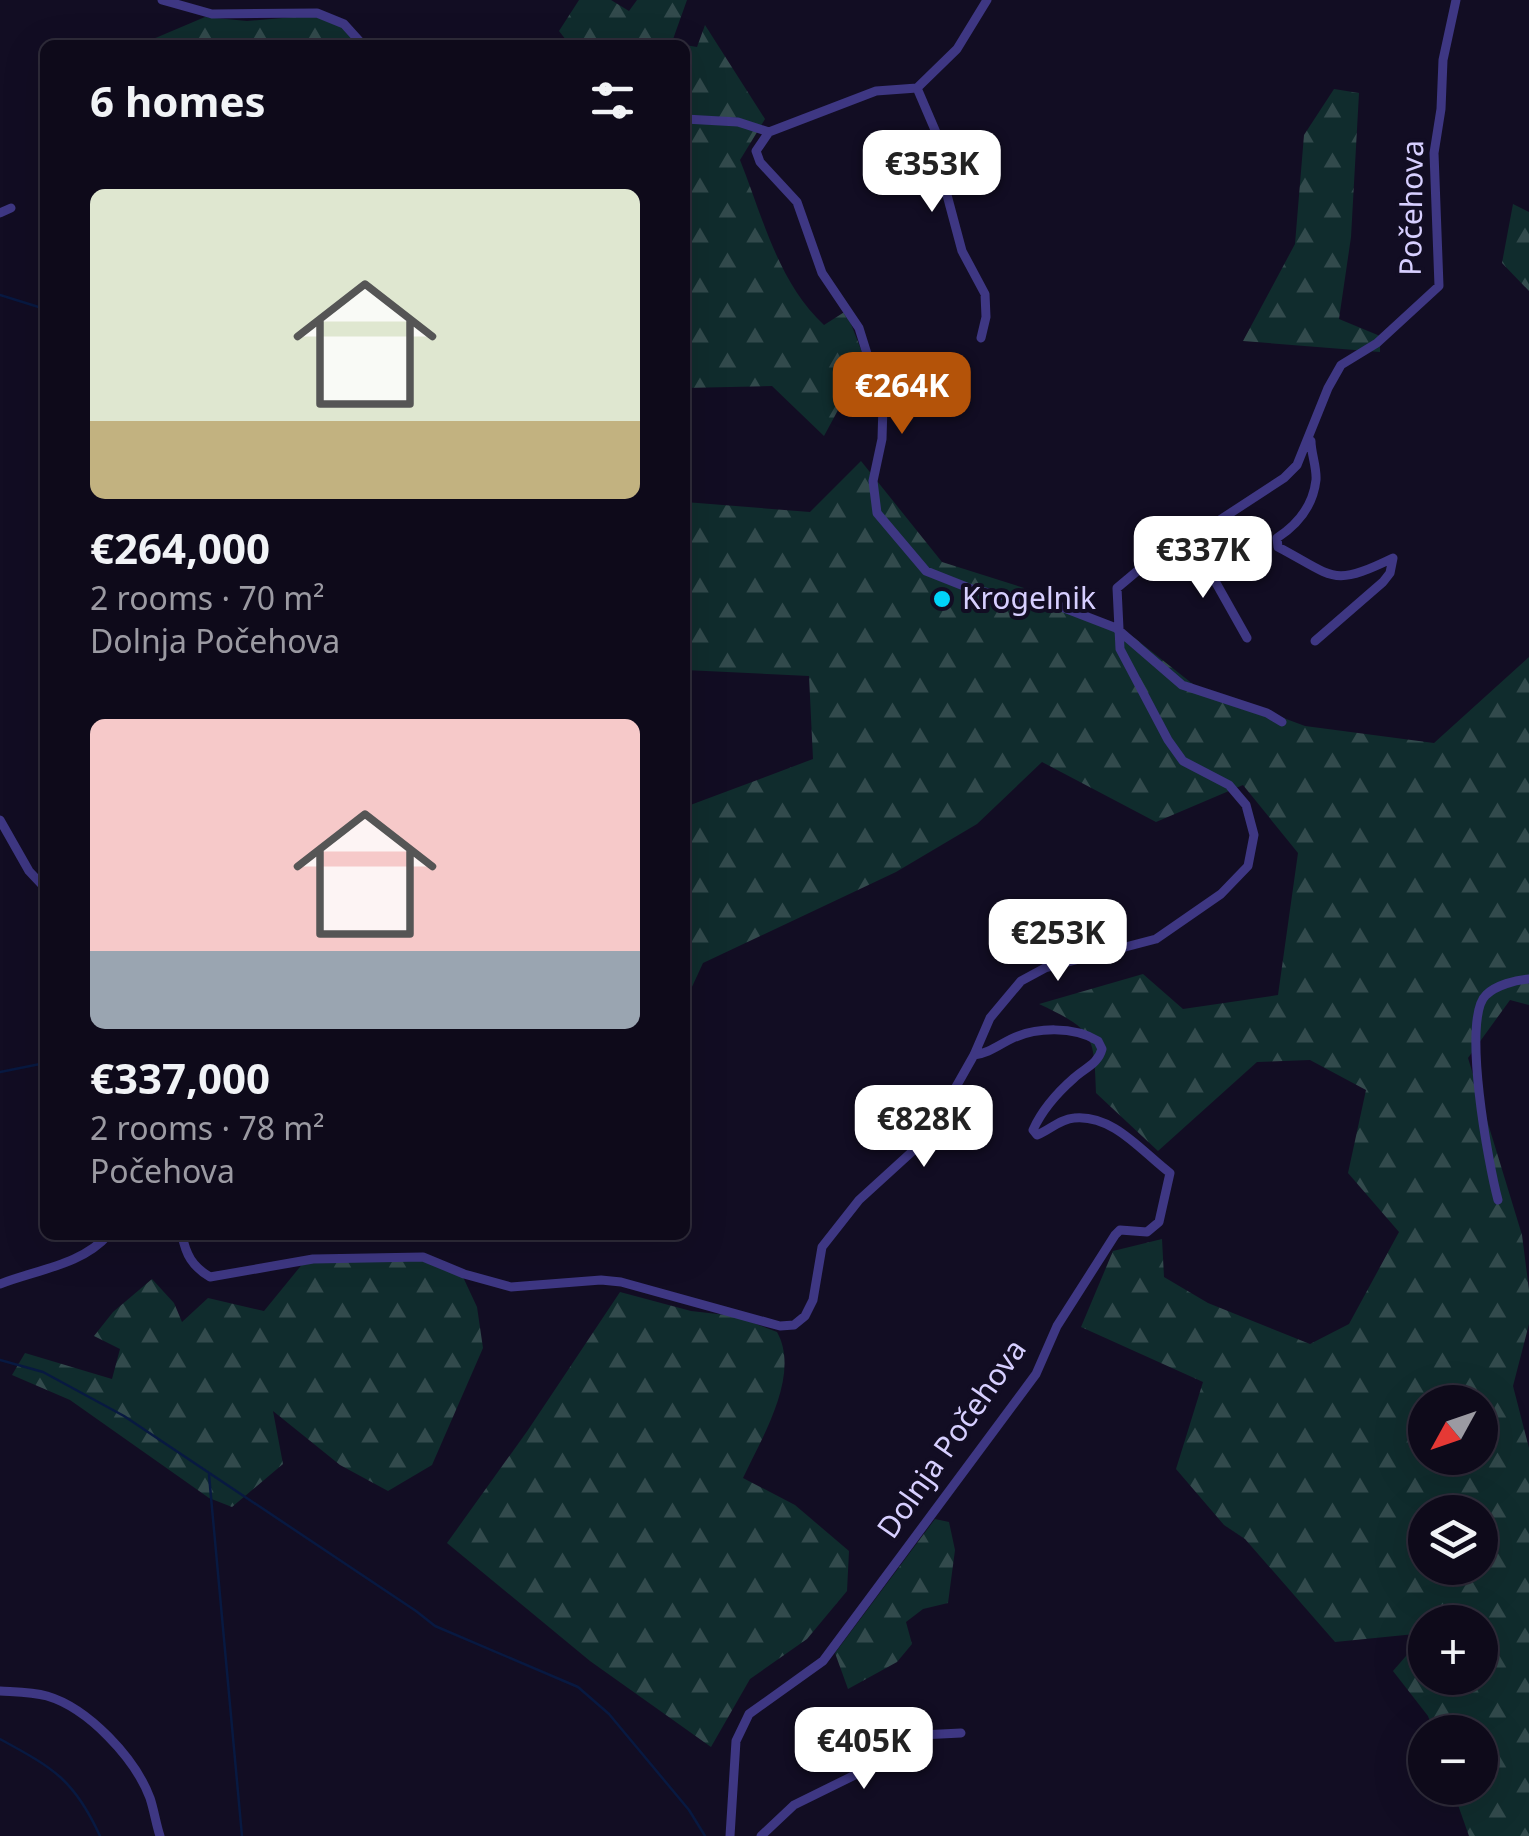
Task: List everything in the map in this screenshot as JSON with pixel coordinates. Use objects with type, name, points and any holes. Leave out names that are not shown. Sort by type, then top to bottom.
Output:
[{"type":"street","points":[[162,0],[212,14],[317,12],[344,24],[358,40]]},
{"type":"street","points":[[987,0],[957,49],[917,88],[876,91],[769,132],[756,151],[760,162],[797,202],[822,273],[859,328],[884,405],[873,481],[877,513],[926,570],[974,590],[1059,606],[1116,628],[1182,685],[1282,722]]},
{"type":"street","name":"Počehova","points":[[1116,628],[1116,588],[1120,582],[1284,478],[1297,464],[1342,365],[1377,343],[1440,286],[1434,153],[1443,60],[1456,0]]},
{"type":"street","points":[[917,88],[941,144],[947,194],[962,250],[985,294],[981,338]]},
{"type":"street","points":[[690,119],[738,122],[769,132]]},
{"type":"street","points":[[0,214],[11,208]]},
{"type":"street","name":"Počehova","points":[[1313,426],[1310,445],[1316,480],[1306,512],[1295,526],[1277,538],[1278,547],[1334,577],[1352,577],[1393,558],[1383,582],[1315,640]]},
{"type":"street","points":[[1177,548],[1206,552],[1216,584],[1247,638]]},
{"type":"street","points":[[183,1240],[186,1254],[197,1269],[210,1276],[314,1259],[422,1257],[464,1274],[511,1286],[621,1282],[780,1326],[794,1326],[813,1300],[822,1247],[858,1200],[927,1138],[994,1011],[1021,982],[1045,968],[1156,939],[1221,894],[1248,866],[1254,835],[1246,805],[1229,785],[1183,761],[1120,649],[1116,628]]},
{"type":"street","points":[[0,820],[40,883]]},
{"type":"street","points":[[1498,1200],[1488,1166],[1479,1105],[1478,1010],[1485,995],[1515,980],[1529,979]]},
{"type":"street","name":"Dolnja Počehova","points":[[730,1836],[736,1741],[749,1714],[823,1661],[1036,1374],[1058,1326],[1115,1234],[1120,1230],[1154,1229],[1162,1215],[1170,1173],[1118,1130],[1106,1123],[1076,1117],[1038,1135],[1033,1130],[1073,1078],[1098,1060],[1102,1049],[1098,1041],[1075,1031],[1046,1032],[1021,1036],[990,1052],[974,1055]]},
{"type":"street","points":[[0,1284],[64,1263],[102,1240]]},
{"type":"street","points":[[0,1691],[44,1695],[84,1714],[104,1732],[149,1795],[160,1836]]},
{"type":"street","points":[[761,1836],[794,1805],[861,1772],[899,1746],[921,1735],[961,1733]]},
{"type":"green space","points":[[579,0],[611,0],[629,11],[637,0],[687,0],[673,40],[566,40],[559,31]]},
{"type":"green space","points":[[317,15],[343,26],[356,40],[151,40],[205,17],[247,21]]},
{"type":"green space","points":[[705,25],[765,119],[740,160],[783,269],[824,325],[846,311],[865,360],[824,436],[772,386],[690,388],[690,46],[697,47]]},
{"type":"green space","points":[[1334,89],[1359,93],[1351,237],[1339,319],[1380,336],[1380,352],[1243,341],[1295,244],[1304,135]]},
{"type":"green space","points":[[1513,204],[1529,212],[1529,291],[1502,263]]},
{"type":"green space","points":[[861,461],[942,562],[1024,588],[1132,636],[1194,685],[1305,726],[1434,743],[1529,657],[1529,1005],[1510,1000],[1468,1058],[1522,1235],[1529,1290],[1529,1324],[1513,1386],[1529,1448],[1529,1836],[1469,1836],[1458,1805],[1498,1805],[1498,1715],[1427,1715],[1412,1695],[1498,1695],[1498,1605],[1408,1605],[1408,1635],[1335,1642],[1245,1539],[1224,1525],[1176,1469],[1203,1382],[1081,1327],[1113,1251],[1162,1239],[1164,1277],[1208,1303],[1310,1344],[1349,1324],[1399,1232],[1348,1173],[1366,1090],[1310,1060],[1257,1062],[1158,1151],[1096,1093],[1092,1046],[1081,1028],[1039,1004],[1143,974],[1183,1009],[1278,995],[1298,853],[1243,785],[1156,822],[1042,762],[977,824],[896,872],[703,963],[690,991],[690,805],[813,759],[809,676],[690,670],[690,502],[810,512]]},
{"type":"green space","points":[[422,1260],[463,1277],[477,1307],[483,1348],[432,1465],[388,1491],[340,1465],[273,1411],[283,1464],[232,1507],[209,1498],[70,1400],[12,1375],[25,1353],[112,1379],[120,1349],[94,1336],[113,1312],[152,1279],[174,1303],[182,1322],[208,1298],[264,1311],[304,1262]]},
{"type":"green space","points":[[620,1292],[691,1311],[735,1316],[777,1332],[783,1349],[782,1386],[743,1478],[795,1505],[849,1551],[847,1591],[807,1639],[750,1679],[711,1747],[590,1661],[447,1543]]},
{"type":"green space","points":[[935,1519],[949,1522],[955,1550],[948,1603],[923,1609],[906,1622],[912,1644],[897,1662],[848,1689],[835,1653]]},
{"type":"green space","points":[[1408,1654],[1408,1690],[1393,1671]]},
{"type":"waterway","points":[[0,295],[40,307]]},
{"type":"waterway","points":[[0,1072],[40,1064]]},
{"type":"waterway","points":[[0,1360],[43,1372],[124,1416],[435,1626],[578,1687],[609,1714],[689,1810],[705,1836]]},
{"type":"waterway","points":[[209,1475],[242,1836]]},
{"type":"waterway","points":[[0,1739],[60,1777],[81,1801],[100,1836]]},
{"type":"place","name":"Krogelnik","points":[[942,599]]}]
